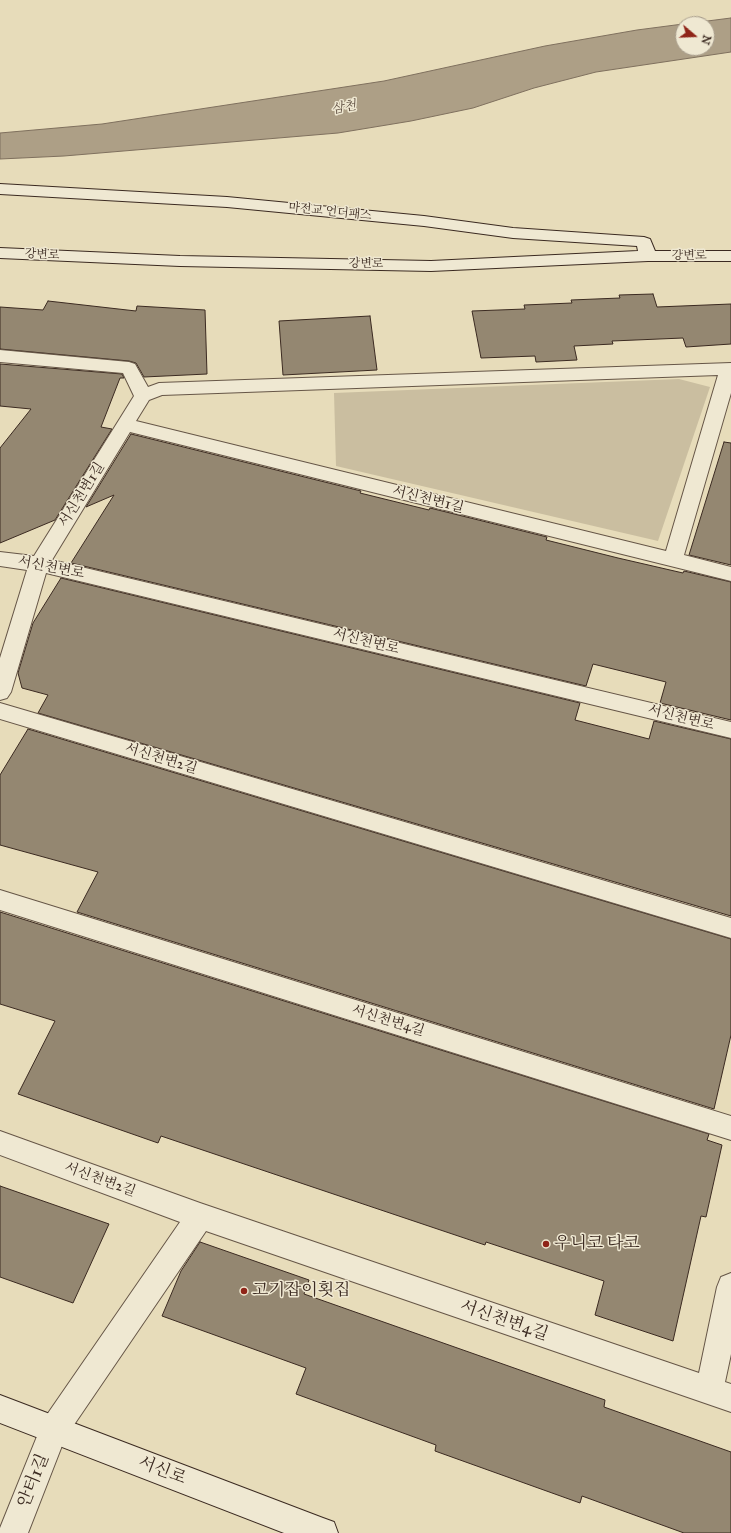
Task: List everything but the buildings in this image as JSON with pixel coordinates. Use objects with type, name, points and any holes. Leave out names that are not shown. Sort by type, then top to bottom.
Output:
[{"type":"street","name":"마전교 언더패스","points":[[0,189],[227,202],[424,221],[514,234],[644,242],[648,256]]},
{"type":"street","points":[[514,234],[578,260]]},
{"type":"street","name":"강변로","points":[[0,253],[180,261],[431,266],[648,256],[731,256]]},
{"type":"street","points":[[0,356],[129,368],[142,396],[158,389],[730,369],[673,560]]},
{"type":"street","name":"서신천변1길","points":[[39,564],[126,426],[142,396]]},
{"type":"street","name":"서신천변1길","points":[[126,426],[731,574]]},
{"type":"street","name":"서신천변로","points":[[0,559],[39,564],[731,730]]},
{"type":"street","points":[[0,692],[39,564]]},
{"type":"street","name":"서신천변2길","points":[[0,711],[731,928]]},
{"type":"street","name":"서신천변4길","points":[[0,900],[731,1128]]},
{"type":"street","name":"서신천변2길","points":[[0,1143],[200,1216]]},
{"type":"street","name":"서신천변4길","points":[[200,1216],[720,1394],[731,1287]]},
{"type":"street","name":"안터1길","points":[[13,1533],[54,1429],[200,1216]]},
{"type":"street","name":"서신로","points":[[0,1409],[323,1533]]},
{"type":"shaded area","points":[[679,379],[710,387],[658,541],[336,466],[334,393]]},
{"type":"water","points":[[731,18],[731,52],[715,54],[715,20]]},
{"type":"water","name":"삼천","points":[[675,25],[675,56],[704,56],[596,72],[534,88],[473,108],[411,121],[338,133],[64,156],[0,159],[0,133],[102,124],[384,81],[545,46]]},
{"type":"place","name":"우니코 타코","points":[[546,1244]]},
{"type":"place","name":"고기잡이횟집","points":[[244,1291]]}]
